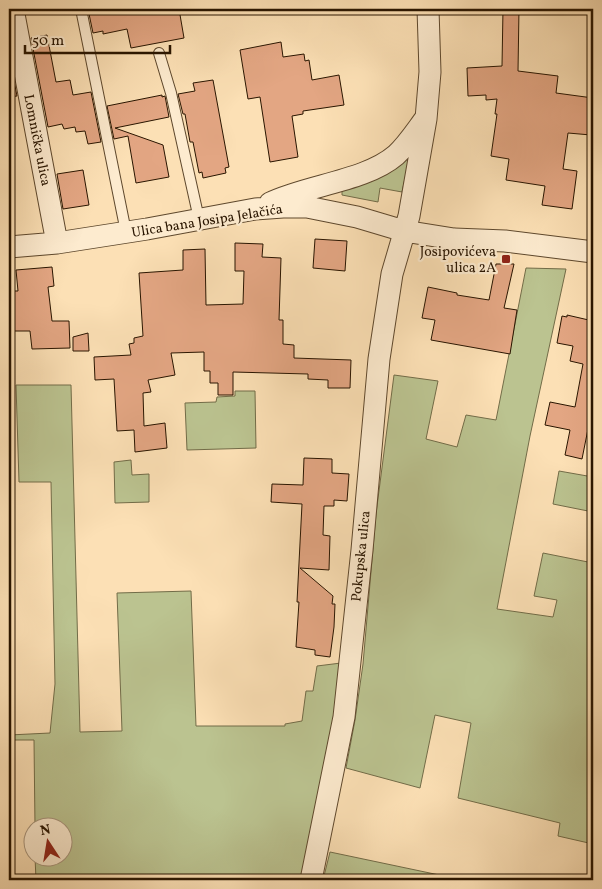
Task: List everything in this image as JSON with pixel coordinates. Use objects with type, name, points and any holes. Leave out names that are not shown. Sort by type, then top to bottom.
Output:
[{"type":"street","name":"Lomnička ulica","points":[[13,9],[57,242]]},
{"type":"street","name":"Pokupska ulica","points":[[312,880],[344,717],[362,550],[379,359],[392,274],[409,216],[426,119],[430,72],[428,9]]},
{"type":"street","points":[[255,210],[297,192],[377,167],[397,154],[426,119]]},
{"type":"street","name":"Ulica bana Josipa Jelačića","points":[[9,247],[126,232],[255,210],[307,207],[357,217],[404,231],[454,239],[505,241],[593,252]]},
{"type":"lane","points":[[81,9],[126,232]]},
{"type":"lane","points":[[159,53],[171,93],[200,219]]},
{"type":"green space","points":[[410,156],[402,192],[380,188],[378,202],[342,195],[342,187]]},
{"type":"green space","points":[[526,268],[566,269],[530,436],[497,609],[553,617],[557,600],[534,596],[543,553],[593,563],[593,800],[588,822],[593,824],[593,844],[558,836],[560,823],[458,798],[471,723],[435,715],[420,788],[346,768],[363,664],[376,514],[394,375],[438,381],[426,439],[457,447],[466,415],[496,420]]},
{"type":"green space","points":[[16,385],[71,385],[80,732],[122,731],[117,593],[191,591],[196,726],[285,726],[285,724],[302,721],[306,691],[313,691],[317,666],[341,663],[335,717],[301,880],[36,880],[35,866],[72,866],[72,816],[35,816],[34,740],[9,740],[9,735],[50,733],[55,684],[51,482],[19,482]]},
{"type":"green space","points":[[235,391],[255,391],[256,448],[187,450],[185,403],[216,402],[217,397],[235,396]]},
{"type":"green space","points":[[131,460],[132,475],[149,474],[149,502],[115,503],[114,462]]},
{"type":"green space","points":[[559,471],[593,477],[588,511],[553,504]]},
{"type":"green space","points":[[330,852],[463,880],[323,880]]},
{"type":"building","points":[[88,9],[179,9],[184,38],[131,48],[127,29],[103,34],[103,31],[93,33]]},
{"type":"building","points":[[503,9],[519,9],[518,71],[558,76],[556,93],[593,98],[591,135],[568,133],[563,169],[577,171],[572,209],[542,205],[545,186],[506,180],[509,159],[491,156],[497,114],[495,114],[497,99],[486,100],[486,95],[468,96],[467,68],[502,66]]},
{"type":"building","points":[[47,35],[56,82],[70,80],[73,95],[91,92],[101,142],[88,144],[85,131],[76,132],[75,127],[64,129],[62,124],[48,127],[31,38]]},
{"type":"building","points":[[281,42],[283,57],[304,54],[305,61],[309,60],[312,80],[339,75],[344,105],[303,111],[303,114],[292,116],[298,157],[270,162],[260,97],[248,99],[240,50]]},
{"type":"building","points":[[12,71],[17,96],[9,97],[9,72]]},
{"type":"building","points":[[213,80],[229,167],[225,168],[226,173],[203,178],[202,172],[199,173],[193,142],[190,142],[185,114],[183,114],[178,94],[195,91],[193,83]]},
{"type":"building","points":[[162,95],[162,97],[165,96],[169,117],[115,128],[163,145],[169,177],[136,183],[128,136],[114,139],[107,106]]},
{"type":"building","points":[[83,170],[89,205],[63,209],[57,174]]},
{"type":"building","points":[[315,239],[347,241],[345,271],[313,268]]},
{"type":"building","points":[[235,243],[263,244],[262,257],[281,258],[279,320],[283,320],[283,344],[294,345],[294,358],[351,360],[350,388],[328,388],[328,380],[308,379],[308,374],[233,372],[233,395],[218,395],[218,383],[210,383],[210,371],[204,371],[204,352],[171,353],[175,375],[148,380],[151,392],[143,393],[144,426],[165,423],[167,448],[135,452],[134,430],[117,431],[114,379],[95,380],[94,357],[131,355],[129,344],[134,343],[134,338],[143,336],[139,273],[183,270],[183,250],[205,249],[206,305],[243,304],[244,271],[235,271]]},
{"type":"building","points":[[496,264],[514,264],[504,308],[517,310],[510,354],[431,340],[435,320],[422,318],[428,287],[457,293],[457,295],[489,300]]},
{"type":"building","points":[[52,267],[54,286],[48,287],[52,321],[69,321],[70,348],[32,349],[30,331],[9,331],[9,291],[18,291],[16,270]]},
{"type":"building","points":[[567,315],[593,321],[593,419],[590,419],[582,459],[565,455],[570,430],[545,425],[550,402],[575,407],[583,364],[570,361],[573,346],[557,343],[562,316],[567,317]]},
{"type":"building","points":[[88,333],[89,351],[73,351],[73,337]]},
{"type":"building","points":[[304,458],[332,459],[332,473],[349,474],[347,501],[334,500],[334,506],[324,506],[323,535],[330,536],[329,570],[300,568],[333,596],[332,604],[335,604],[334,627],[330,657],[315,655],[315,650],[296,647],[302,504],[271,502],[272,484],[303,485]]},
{"type":"place","name":"Josipovićeva ulica 2A","points":[[506,259]]}]
